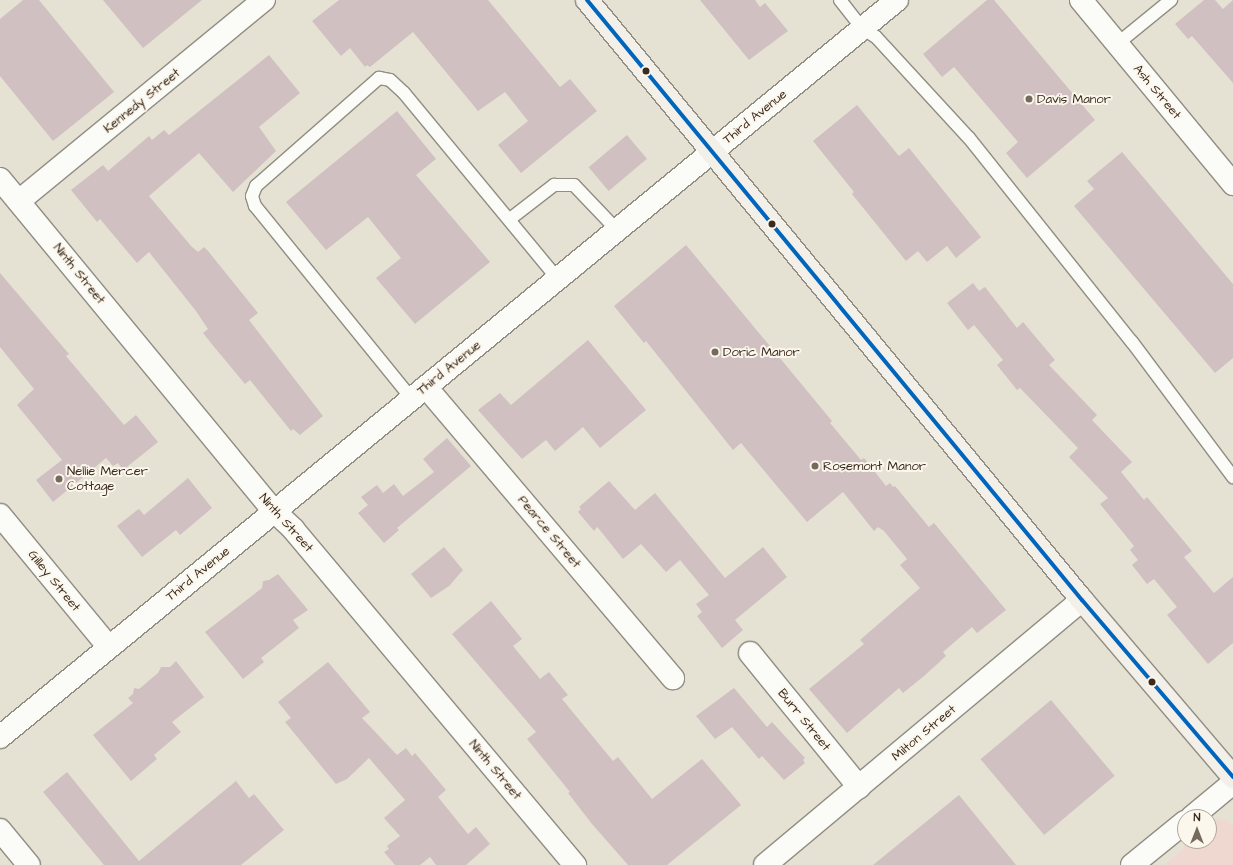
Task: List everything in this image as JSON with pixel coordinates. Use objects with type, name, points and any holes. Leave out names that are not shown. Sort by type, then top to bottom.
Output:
[{"type":"street","name":"Kennedy Street","points":[[19,202],[264,0]]},
{"type":"street","points":[[587,0],[1082,600],[1233,777]]},
{"type":"street","name":"Third Avenue","points":[[0,737],[897,0]]},
{"type":"street","name":"Ash Street","points":[[1081,0],[1233,184]]},
{"type":"street","name":"Ninth Street","points":[[0,179],[274,511],[298,535],[575,865]]},
{"type":"street","name":"Pearce Street","points":[[419,393],[673,678]]},
{"type":"street","name":"Gilley Street","points":[[0,514],[109,647]]},
{"type":"street","name":"Milton Street","points":[[765,865],[1082,600]]},
{"type":"street","name":"Burr Street","points":[[750,653],[859,787]]},
{"type":"street","points":[[1202,809],[1233,783]]},
{"type":"street","points":[[1132,865],[1177,828]]},
{"type":"street","points":[[0,830],[29,865]]},
{"type":"lane","points":[[840,0],[863,28],[876,36],[969,138],[1132,342],[1233,477]]},
{"type":"lane","points":[[1117,44],[1171,0]]},
{"type":"lane","points":[[419,393],[255,206],[252,196],[256,186],[379,78],[390,80],[404,93],[558,278]]},
{"type":"lane","points":[[510,219],[554,185],[574,185],[617,230]]},
{"type":"shaded area","points":[[1217,819],[1227,820],[1233,825],[1233,865],[1164,865],[1183,850],[1217,849]]},
{"type":"building","points":[[23,0],[39,0],[114,92],[53,141],[0,76],[0,19]]},
{"type":"building","points":[[103,0],[202,0],[143,48]]},
{"type":"building","points":[[339,0],[488,0],[560,87],[570,79],[597,111],[521,173],[498,145],[528,121],[505,92],[478,111],[413,32],[370,67],[367,65],[365,67],[350,48],[341,56],[312,21]]},
{"type":"building","points":[[700,0],[755,0],[760,7],[765,3],[788,31],[749,60]]},
{"type":"building","name":"Davis Manor","points":[[987,0],[994,0],[1095,120],[1027,178],[1006,153],[1018,142],[954,67],[942,77],[923,54]]},
{"type":"building","points":[[1204,0],[1215,0],[1223,9],[1233,0],[1233,83],[1192,36],[1188,39],[1175,24]]},
{"type":"building","points":[[269,55],[300,93],[259,127],[276,151],[233,192],[199,153],[149,196],[191,246],[198,252],[204,247],[208,251],[258,313],[249,320],[323,416],[300,435],[293,429],[291,431],[250,380],[245,384],[215,348],[203,333],[208,329],[196,311],[149,252],[137,263],[100,219],[97,222],[71,190],[103,165],[108,171],[149,136],[152,140],[164,130],[169,135]]},
{"type":"building","points":[[857,105],[899,156],[909,148],[981,237],[956,258],[947,246],[927,262],[918,251],[906,261],[852,194],[854,192],[813,141]]},
{"type":"building","points":[[397,111],[436,159],[416,175],[490,262],[415,324],[376,278],[401,258],[368,217],[326,250],[286,202]]},
{"type":"building","points":[[627,135],[647,159],[609,191],[589,167]]},
{"type":"building","points":[[1122,152],[1233,284],[1233,358],[1215,373],[1074,206],[1094,189],[1087,181]]},
{"type":"building","points":[[686,245],[832,421],[830,423],[861,460],[864,458],[886,486],[890,483],[893,487],[895,486],[929,527],[934,523],[1006,610],[977,633],[972,627],[943,652],[946,656],[924,676],[903,693],[899,688],[847,733],[809,689],[864,644],[860,640],[920,588],[900,565],[907,559],[884,531],[878,527],[874,531],[843,492],[807,522],[741,443],[733,450],[646,341],[644,343],[614,306]]},
{"type":"building","points":[[0,273],[69,354],[66,356],[124,425],[136,415],[158,442],[123,470],[118,463],[113,466],[106,458],[53,502],[36,480],[62,460],[17,405],[34,389],[0,347]]},
{"type":"building","points":[[973,283],[979,291],[985,287],[1017,328],[1023,322],[1055,360],[1049,365],[1097,415],[1092,420],[1132,462],[1121,472],[1144,500],[1147,497],[1192,551],[1184,557],[1214,593],[1233,577],[1233,643],[1208,664],[1167,615],[1177,607],[1154,579],[1147,584],[1132,565],[1138,560],[1130,550],[1134,546],[1100,504],[1108,498],[1069,457],[1078,448],[1020,388],[1017,390],[997,365],[1003,360],[974,325],[968,330],[947,303]]},
{"type":"building","points":[[588,340],[646,410],[600,448],[583,427],[555,451],[546,440],[522,459],[478,410],[500,393],[511,405]]},
{"type":"building","points":[[447,438],[471,466],[397,528],[399,530],[384,543],[358,513],[368,505],[361,497],[377,485],[383,493],[394,484],[403,496],[434,472],[423,459]]},
{"type":"building","points":[[188,478],[212,508],[180,535],[176,530],[142,557],[117,526],[139,509],[144,515]]},
{"type":"building","points":[[609,481],[635,510],[655,493],[725,578],[763,547],[787,577],[735,620],[743,630],[722,648],[697,616],[702,612],[696,604],[709,595],[680,560],[666,572],[641,544],[623,559],[599,529],[597,527],[594,531],[578,512],[581,509],[579,507]]},
{"type":"building","points":[[444,547],[463,570],[449,586],[431,598],[411,574]]},
{"type":"building","points":[[278,574],[308,610],[293,620],[299,628],[261,658],[264,662],[243,679],[205,632],[262,588],[263,581],[269,580]]},
{"type":"building","points":[[491,601],[522,639],[513,646],[540,679],[549,672],[568,695],[562,699],[613,761],[618,757],[652,799],[702,759],[741,805],[667,865],[628,865],[592,824],[568,793],[570,792],[527,739],[536,732],[452,634]]},
{"type":"building","points":[[176,661],[204,697],[172,722],[181,732],[154,755],[157,759],[131,781],[93,735],[133,703],[128,698],[133,694],[134,688],[139,689],[158,673],[161,667],[170,667]]},
{"type":"building","points":[[328,662],[370,712],[362,718],[397,755],[406,748],[412,756],[415,753],[446,790],[438,797],[468,834],[476,827],[490,844],[466,865],[436,865],[430,857],[420,865],[395,865],[384,852],[389,849],[387,846],[400,836],[384,818],[405,800],[369,758],[347,779],[336,784],[285,722],[291,718],[278,702]]},
{"type":"building","points":[[734,688],[767,727],[772,722],[805,758],[803,760],[805,763],[784,780],[762,756],[759,759],[732,727],[715,739],[696,716]]},
{"type":"building","points":[[1051,700],[1115,776],[1044,835],[981,759]]},
{"type":"building","points":[[67,772],[139,861],[236,781],[249,798],[254,794],[284,830],[241,865],[104,865],[43,792]]},
{"type":"building","points":[[959,795],[1016,865],[873,865]]},
{"type":"transit line","points":[[587,0],[1082,600],[1233,777]]},
{"type":"place","name":"Davis Manor","points":[[1029,99]]},
{"type":"place","name":"Doric Manor","points":[[715,352]]},
{"type":"place","name":"Rosemont Manor","points":[[815,466]]},
{"type":"place","name":"Nellie Mercer Cottage","points":[[59,479]]}]
